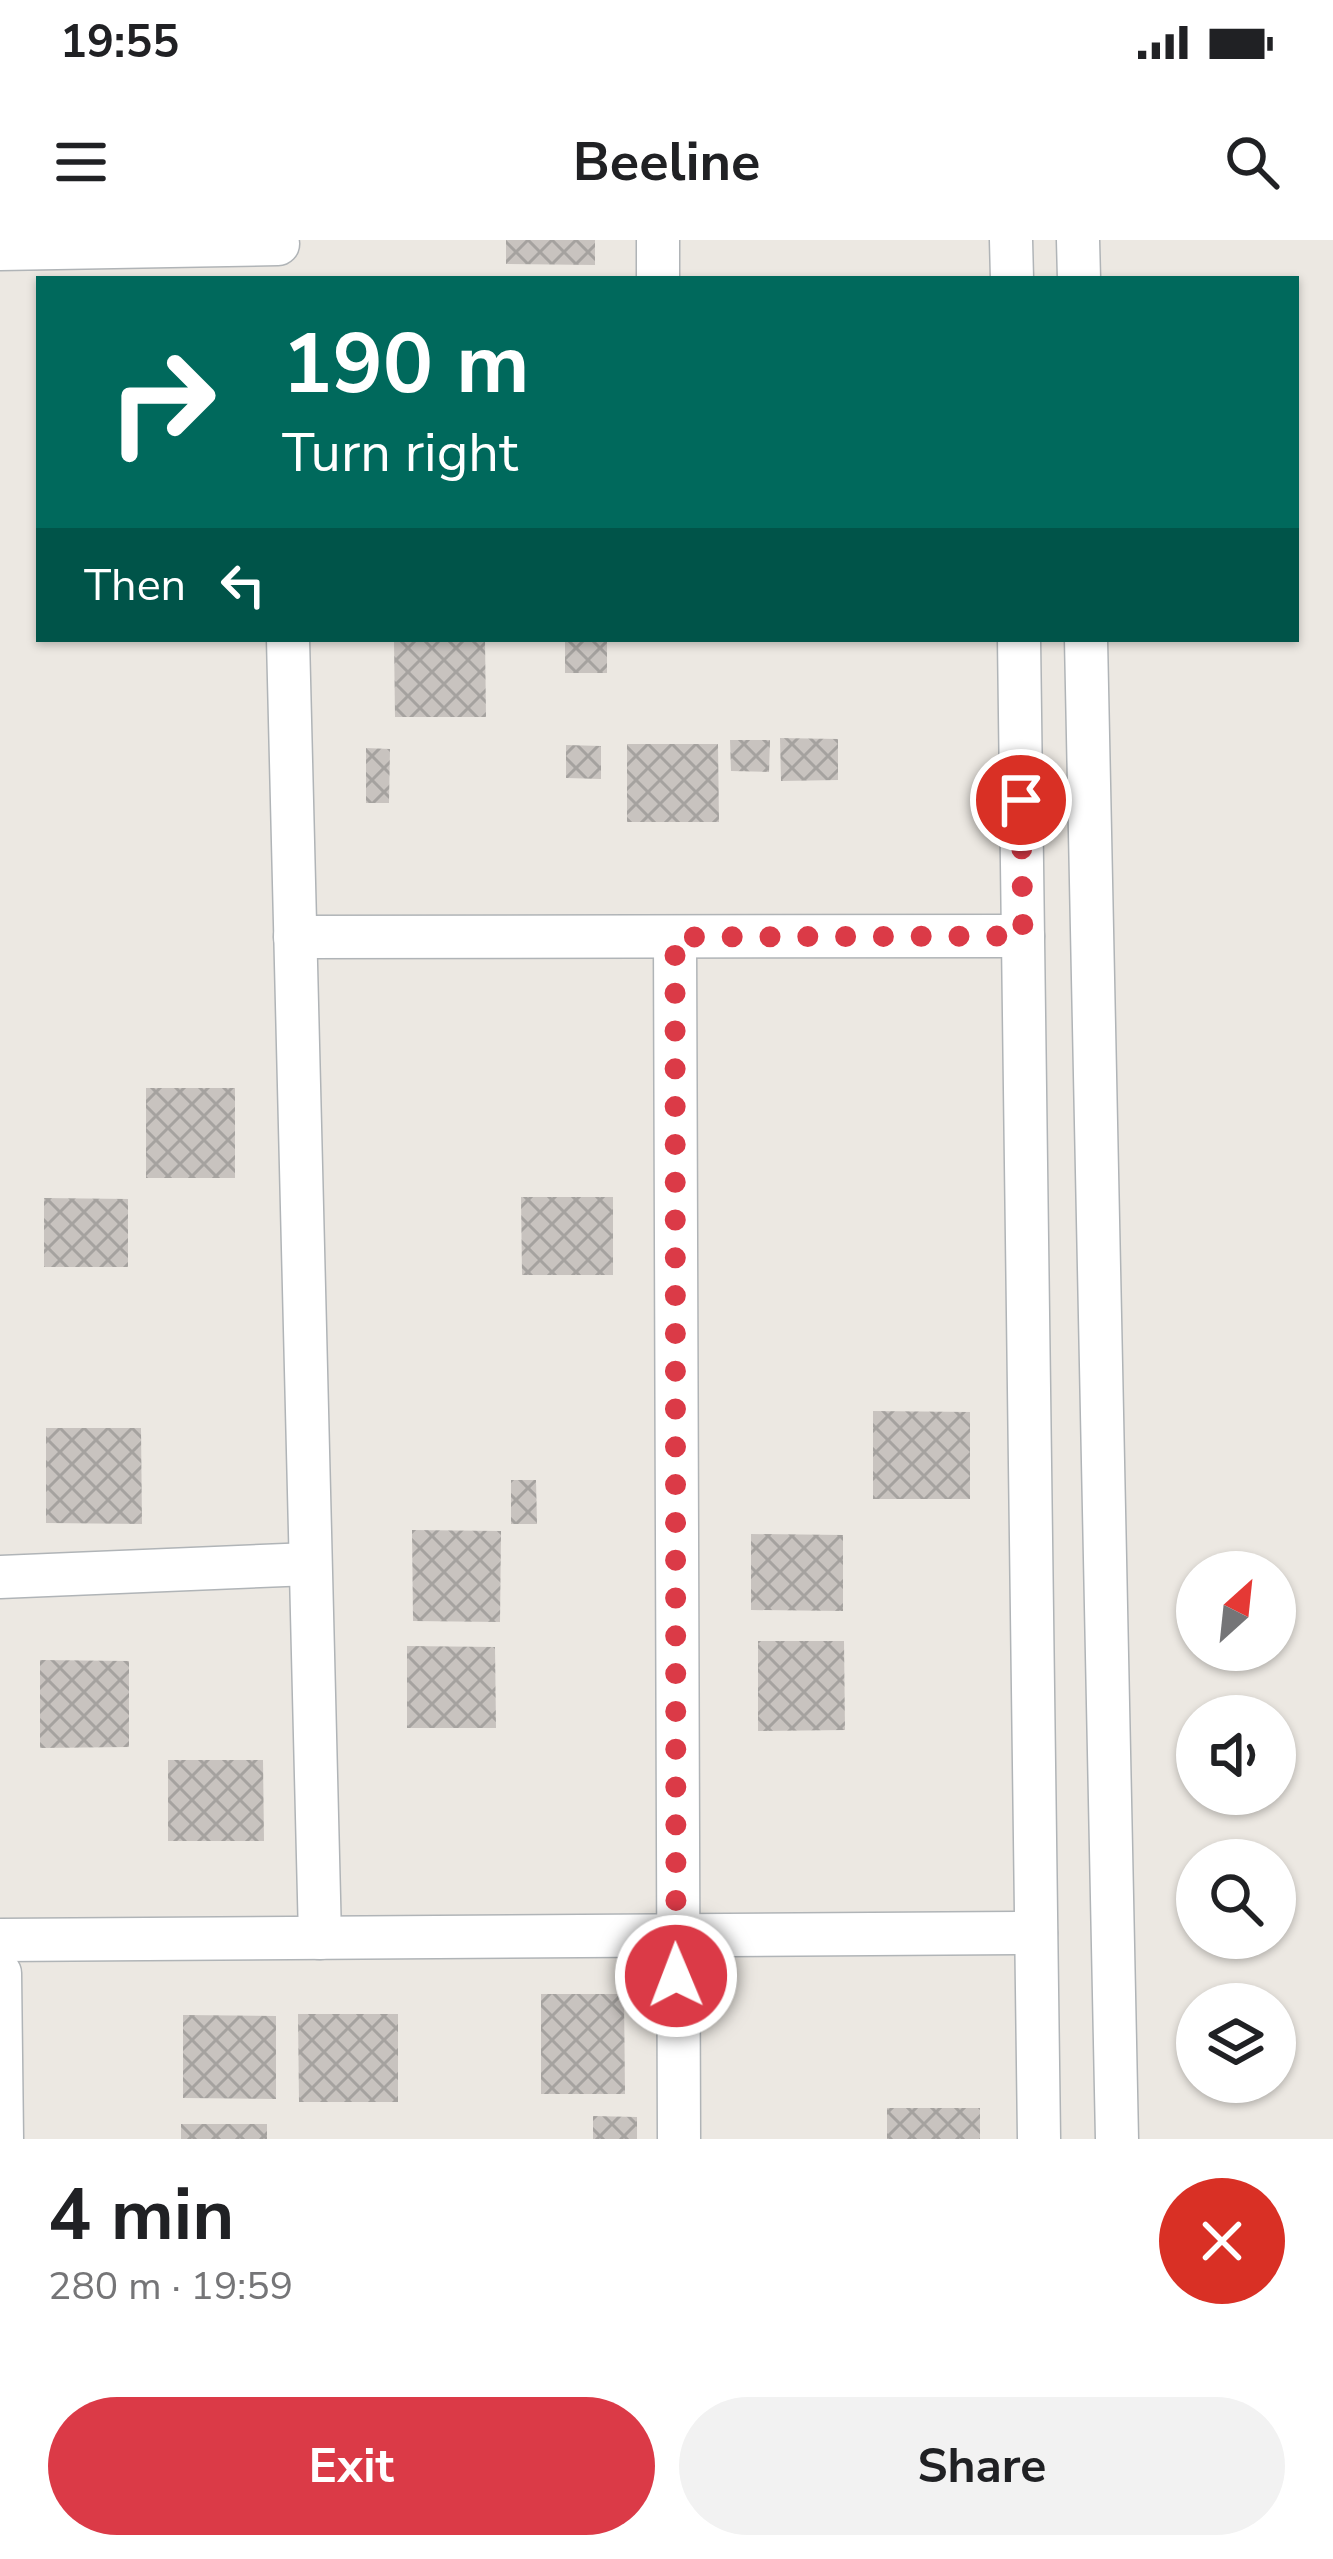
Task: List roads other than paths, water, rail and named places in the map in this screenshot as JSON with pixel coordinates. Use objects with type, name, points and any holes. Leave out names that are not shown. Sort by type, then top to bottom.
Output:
[{"type":"street","points":[[658,240],[658,276]]},
{"type":"street","points":[[1011,240],[1012,276]]},
{"type":"street","points":[[1078,240],[1078,276]]},
{"type":"street","points":[[0,249],[278,254]]},
{"type":"street","points":[[288,642],[320,1938]]},
{"type":"street","points":[[1019,642],[1039,2139]]},
{"type":"street","points":[[1086,642],[1117,2139]]},
{"type":"street","points":[[295,937],[1023,936]]},
{"type":"street","points":[[675,937],[679,2139]]},
{"type":"street","points":[[0,1577],[310,1564]]},
{"type":"street","points":[[0,1940],[1036,1933]]},
{"type":"street","points":[[0,1973],[2,2139]]}]
